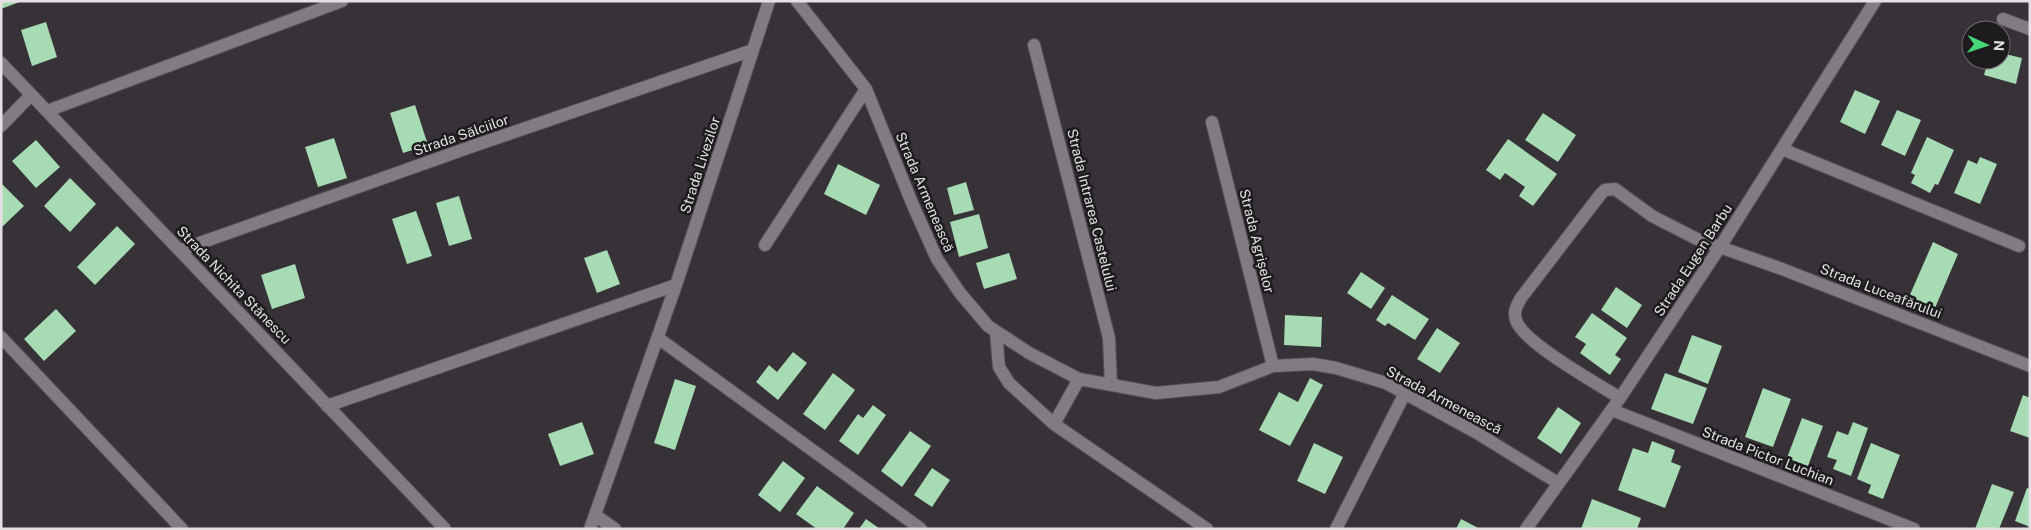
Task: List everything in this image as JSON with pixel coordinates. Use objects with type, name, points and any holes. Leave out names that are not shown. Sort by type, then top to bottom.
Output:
[{"type":"street","points":[[47,111],[342,1]]},
{"type":"street","name":"Strada Livezilor","points":[[590,529],[676,285],[769,1]]},
{"type":"street","name":"Strada Armenească","points":[[797,1],[866,89],[937,259],[960,292],[988,326],[996,332],[1079,379],[1156,393],[1219,387],[1273,366],[1313,364],[1336,368],[1386,383],[1478,433],[1558,483]]},
{"type":"street","name":"Strada Eugen Barbu","points":[[1526,529],[1612,410],[1720,247],[1875,1]]},
{"type":"street","points":[[2003,18],[2030,29]]},
{"type":"street","name":"Strada Intrarea Castelului","points":[[1034,45],[1109,338],[1111,385]]},
{"type":"street","name":"Strada Sălciilor","points":[[180,250],[479,144],[753,50]]},
{"type":"street","name":"Strada Nichita Stănescu","points":[[1,63],[444,529]]},
{"type":"street","points":[[765,245],[866,89]]},
{"type":"street","points":[[1,126],[32,95]]},
{"type":"street","name":"Strada Agrișelor","points":[[1212,122],[1273,366]]},
{"type":"street","points":[[1782,149],[2019,246]]},
{"type":"street","name":"Strada Luceafărului","points":[[1620,398],[1560,360],[1533,340],[1518,326],[1515,318],[1516,308],[1521,298],[1600,195],[1610,188],[1622,193],[1652,216],[1697,240],[1782,269],[2030,366]]},
{"type":"street","points":[[327,406],[676,285]]},
{"type":"street","points":[[996,332],[998,367],[1009,383],[1054,424],[1207,529]]},
{"type":"street","points":[[1,337],[182,529]]},
{"type":"street","points":[[658,338],[921,529]]},
{"type":"street","points":[[1054,424],[1079,379]]},
{"type":"street","points":[[1336,529],[1405,393]]},
{"type":"street","name":"Strada Pictor Luchian","points":[[1612,410],[1914,529]]},
{"type":"street","points":[[595,515],[615,529]]},
{"type":"building","points":[[1,1],[22,1],[1,9]]},
{"type":"building","points":[[46,22],[57,57],[32,66],[21,30]]},
{"type":"building","points":[[2011,55],[2022,58],[2016,84],[1984,75],[1985,70],[2011,70]]},
{"type":"building","points":[[1855,90],[1880,101],[1865,134],[1840,122]]},
{"type":"building","points":[[415,105],[428,145],[403,153],[390,113]]},
{"type":"building","points":[[1897,110],[1921,120],[1905,156],[1881,145]]},
{"type":"building","points":[[1543,113],[1576,135],[1558,162],[1525,140]]},
{"type":"building","points":[[1927,137],[1954,150],[1938,185],[1935,184],[1930,193],[1911,183],[1915,175],[1911,173]]},
{"type":"building","points":[[334,138],[347,178],[318,187],[305,147]]},
{"type":"building","points":[[1508,139],[1557,174],[1533,206],[1519,196],[1525,187],[1505,173],[1500,180],[1486,170]]},
{"type":"building","points":[[36,140],[60,167],[36,188],[12,161]]},
{"type":"building","points":[[1980,157],[1997,164],[1980,204],[1954,193],[1968,160],[1977,164]]},
{"type":"building","points":[[838,164],[880,185],[866,215],[824,194]]},
{"type":"building","points":[[70,178],[96,204],[70,232],[44,206]]},
{"type":"building","points":[[966,182],[974,210],[954,215],[947,188]]},
{"type":"building","points":[[1,183],[24,206],[2,227],[1,226]]},
{"type":"building","points":[[459,196],[472,239],[449,246],[436,203]]},
{"type":"building","points":[[416,211],[432,256],[407,264],[392,219]]},
{"type":"building","points":[[979,214],[988,248],[959,257],[950,222]]},
{"type":"building","points":[[117,226],[135,244],[95,285],[77,267]]},
{"type":"building","points":[[1933,242],[1958,254],[1935,308],[1909,297]]},
{"type":"building","points":[[607,250],[620,284],[597,293],[584,258]]},
{"type":"building","points":[[1009,253],[1017,279],[984,289],[976,263]]},
{"type":"building","points":[[295,264],[305,298],[272,309],[261,275]]},
{"type":"building","points":[[1361,272],[1385,288],[1371,309],[1347,293]]},
{"type":"building","points":[[1616,287],[1642,305],[1627,328],[1601,310]]},
{"type":"building","points":[[1392,295],[1429,319],[1415,340],[1388,323],[1385,326],[1376,320]]},
{"type":"building","points":[[56,309],[76,331],[44,361],[24,339]]},
{"type":"building","points":[[1592,313],[1627,338],[1615,355],[1621,359],[1610,375],[1580,353],[1586,344],[1575,337]]},
{"type":"building","points":[[1285,315],[1322,317],[1321,347],[1284,345]]},
{"type":"building","points":[[1437,328],[1460,343],[1440,373],[1417,359]]},
{"type":"building","points":[[1692,335],[1722,346],[1708,384],[1678,372]]},
{"type":"building","points":[[793,352],[807,363],[778,400],[756,382],[769,365],[777,372]]},
{"type":"building","points":[[833,373],[855,390],[825,430],[803,414]]},
{"type":"building","points":[[1665,373],[1707,388],[1693,424],[1651,409]]},
{"type":"building","points":[[1310,378],[1323,385],[1290,446],[1259,430],[1279,392],[1298,402]]},
{"type":"building","points":[[675,379],[696,386],[675,450],[654,443]]},
{"type":"building","points":[[1763,388],[1791,399],[1773,447],[1745,437]]},
{"type":"building","points":[[2023,395],[2030,398],[2030,438],[2010,431]]},
{"type":"building","points":[[873,405],[886,415],[858,455],[839,441],[858,414],[863,418]]},
{"type":"building","points":[[1558,407],[1581,423],[1561,454],[1537,438]]},
{"type":"building","points":[[1802,418],[1823,426],[1808,466],[1787,458]]},
{"type":"building","points":[[582,422],[594,454],[560,466],[548,434]]},
{"type":"building","points":[[1853,422],[1868,428],[1851,476],[1833,469],[1837,460],[1827,457],[1837,431],[1848,435]]},
{"type":"building","points":[[910,431],[931,446],[902,487],[881,471]]},
{"type":"building","points":[[1652,441],[1675,450],[1671,462],[1681,466],[1665,508],[1618,490],[1633,448],[1648,453]]},
{"type":"building","points":[[1314,443],[1343,457],[1325,494],[1297,481]]},
{"type":"building","points":[[1871,443],[1900,455],[1883,499],[1868,493],[1871,485],[1857,479]]},
{"type":"building","points":[[783,461],[805,478],[780,512],[758,495]]},
{"type":"building","points":[[932,468],[950,480],[932,507],[914,495]]},
{"type":"building","points":[[1992,484],[2014,492],[1999,529],[1975,529]]},
{"type":"building","points":[[817,486],[854,513],[843,529],[817,529],[796,514]]},
{"type":"building","points":[[2027,488],[2030,489],[2030,527],[2015,521]]},
{"type":"building","points":[[1592,499],[1641,518],[1637,529],[1581,529]]},
{"type":"building","points":[[866,519],[880,529],[859,529]]},
{"type":"building","points":[[1461,519],[1480,529],[1456,529]]}]
